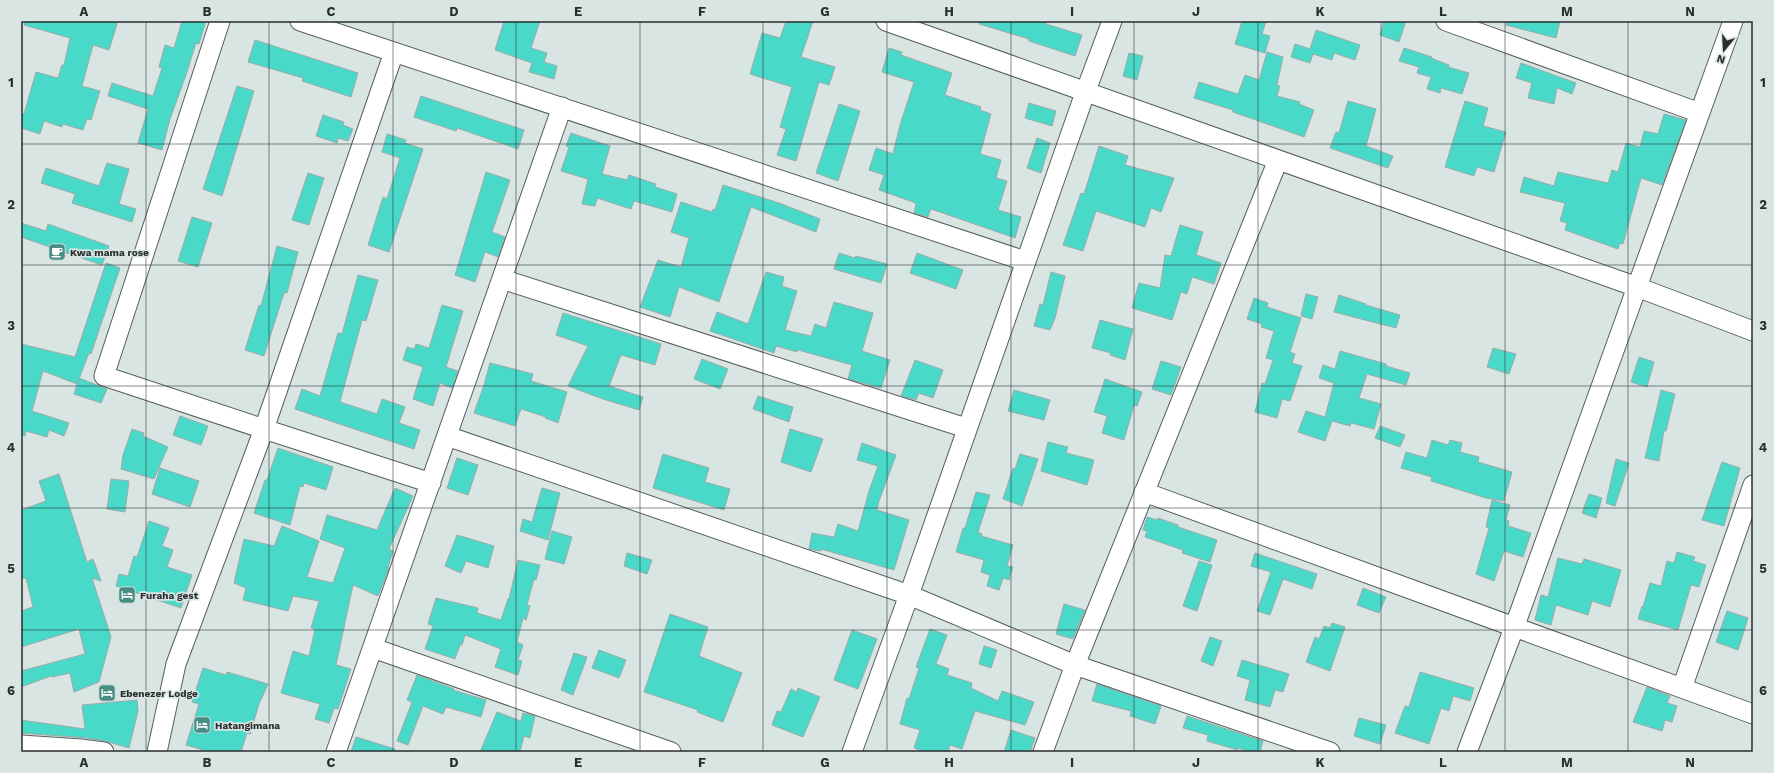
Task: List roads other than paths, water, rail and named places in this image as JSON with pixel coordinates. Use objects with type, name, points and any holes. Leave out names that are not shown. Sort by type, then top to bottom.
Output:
[{"type":"street","points":[[220,21],[104,376],[264,430],[431,483]]},
{"type":"street","points":[[300,21],[1025,261]]},
{"type":"street","points":[[886,21],[1637,287],[1753,331]]},
{"type":"street","points":[[852,752],[1085,92],[1112,21]]},
{"type":"street","points":[[1446,21],[1700,113]]},
{"type":"street","points":[[1467,752],[1514,628],[1733,21]]},
{"type":"street","points":[[157,752],[176,664],[264,430],[394,52]]},
{"type":"street","points":[[336,752],[562,107]]},
{"type":"street","points":[[1044,752],[1075,665],[1278,160]]},
{"type":"street","points":[[502,279],[966,428]]},
{"type":"street","points":[[447,436],[908,595],[1075,665],[1330,752]]},
{"type":"street","points":[[1682,688],[1753,485]]},
{"type":"street","points":[[1144,492],[1753,714]]},
{"type":"street","points":[[373,648],[671,752]]},
{"type":"street","points":[[21,745],[104,752]]},
{"type":"place","name":"Kwa mama rose","points":[[57,252]]},
{"type":"place","name":"Furaha gest","points":[[127,595]]},
{"type":"place","name":"Ebenezer Lodge","points":[[107,693]]},
{"type":"place","name":"Hatangimana","points":[[202,725]]}]
